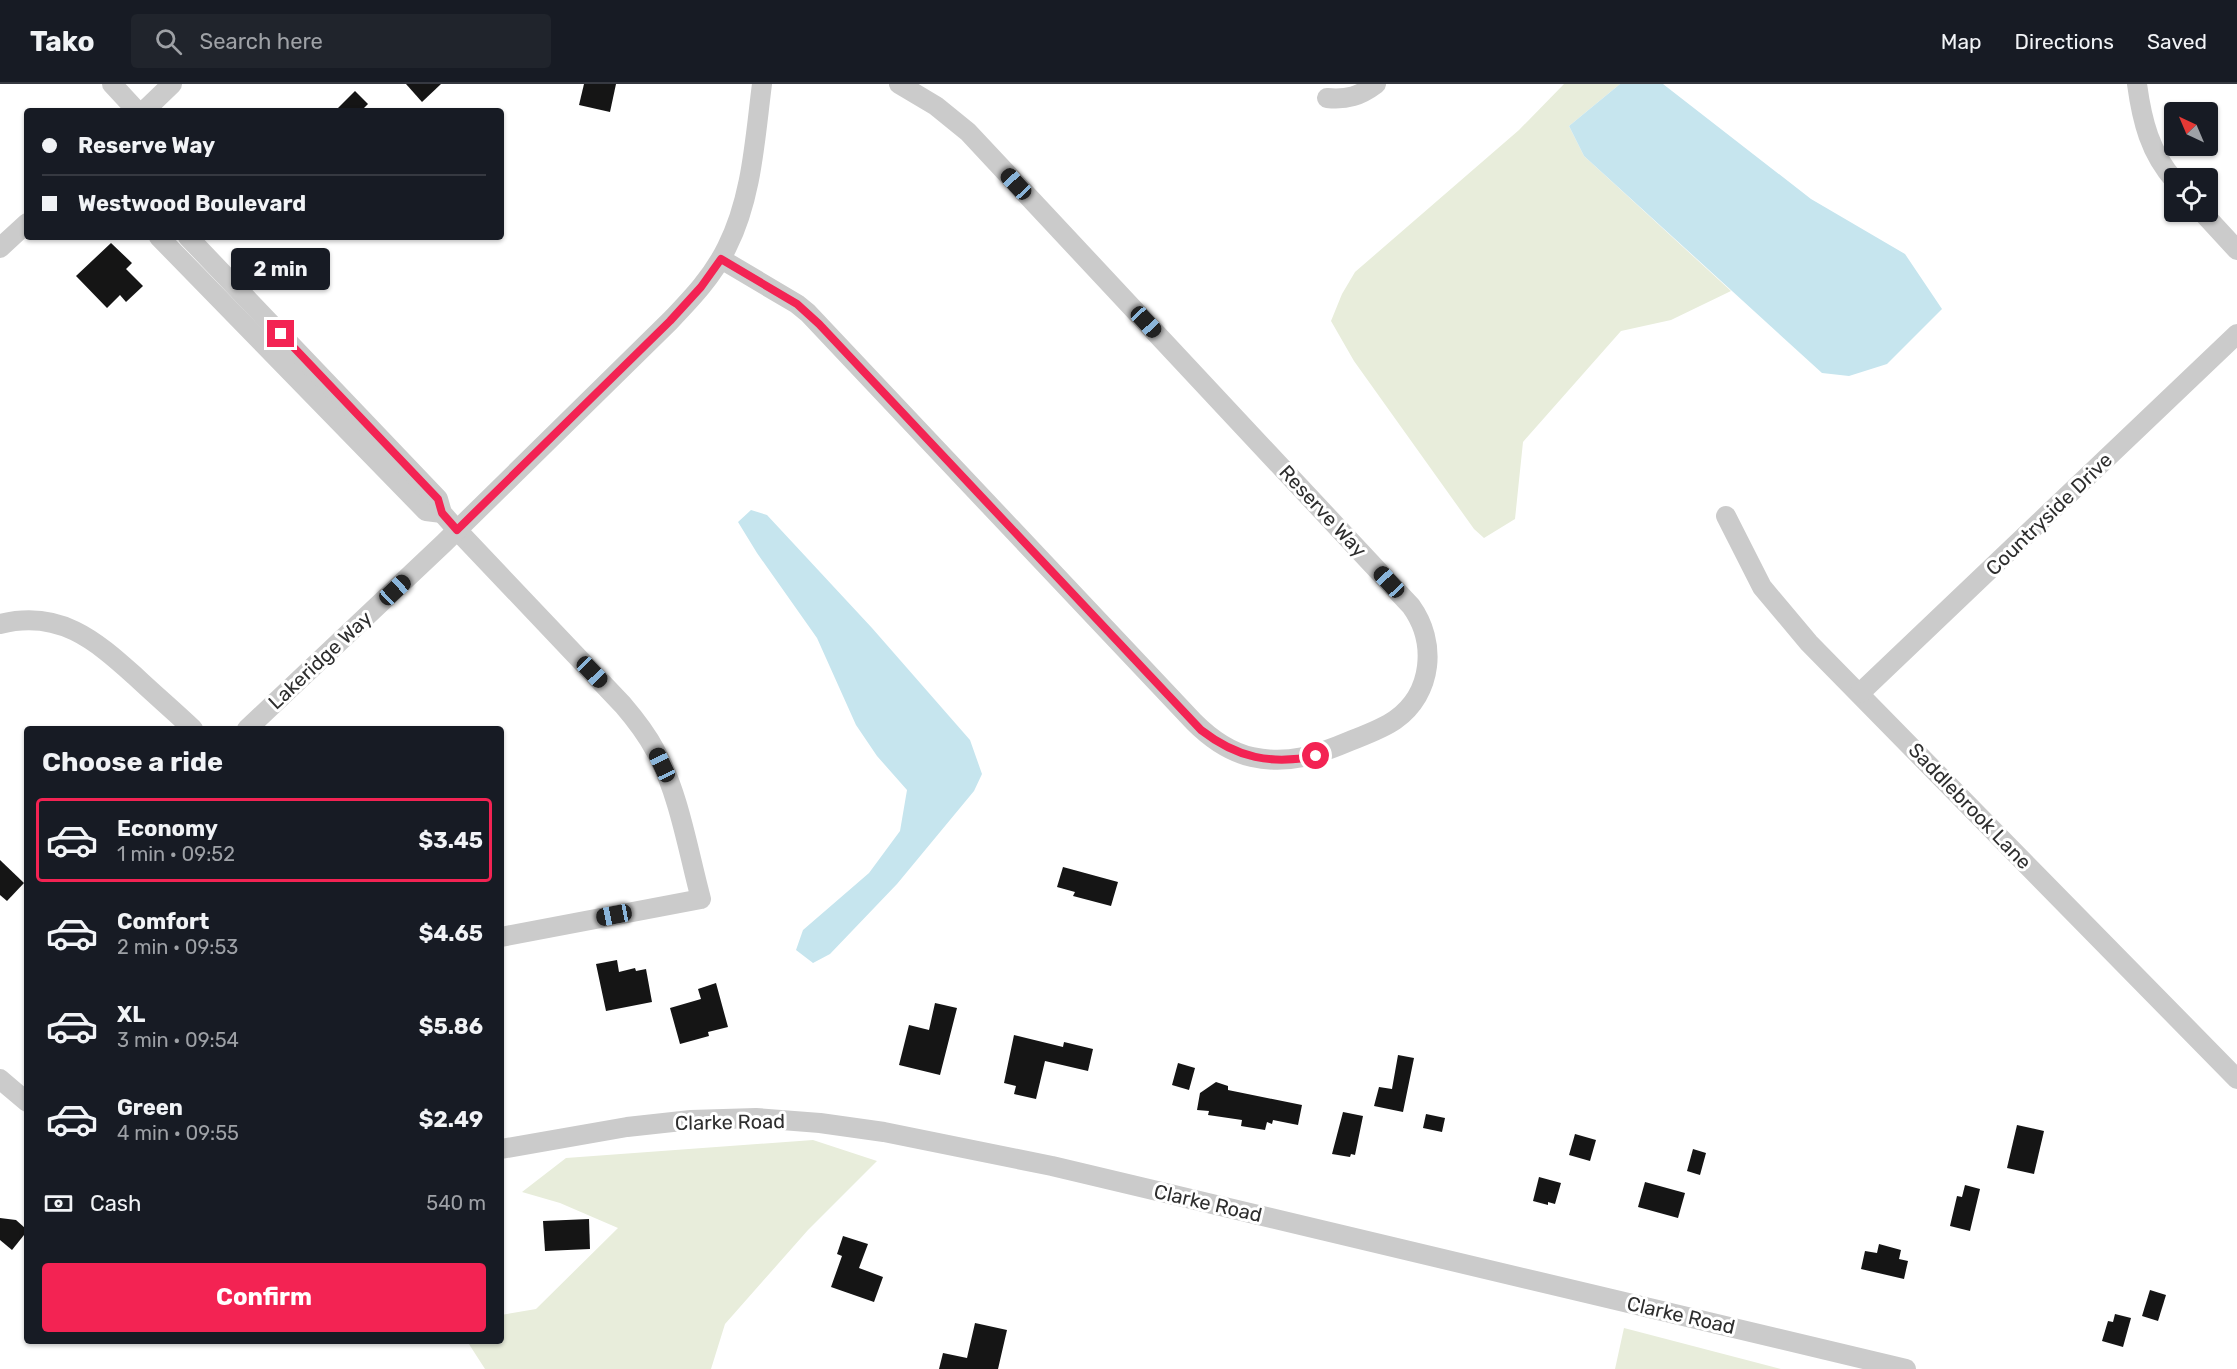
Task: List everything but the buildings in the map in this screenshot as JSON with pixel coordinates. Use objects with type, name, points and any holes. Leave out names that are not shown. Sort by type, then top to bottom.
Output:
[{"type":"street","points":[[112,84],[134,108]]},
{"type":"street","points":[[147,108],[172,84]]},
{"type":"street","name":"Lakeridge Way","points":[[250,726],[457,530],[670,321],[701,287],[721,259],[734,231],[747,185],[762,84]]},
{"type":"street","name":"Reserve Way","points":[[721,259],[797,304],[808,313],[1194,723],[1222,746],[1250,757],[1262,759],[1316,756],[1381,728],[1407,709],[1423,685],[1428,657],[1424,630],[1411,606],[968,132],[936,106],[899,84]]},
{"type":"street","points":[[1327,98],[1340,99],[1359,96],[1376,84]]},
{"type":"street","points":[[2138,84],[2149,142],[2164,168]]},
{"type":"street","points":[[2211,222],[2237,250]]},
{"type":"street","points":[[0,248],[24,226]]},
{"type":"street","points":[[162,240],[426,511],[442,513]]},
{"type":"street","points":[[191,240],[438,499],[442,513],[623,705],[655,750],[670,786],[701,899],[504,936]]},
{"type":"street","name":"Countryside Drive","points":[[1860,693],[2237,334]]},
{"type":"street","name":"Saddlebrook Lane","points":[[1726,516],[1762,587],[1809,643],[2237,1079]]},
{"type":"street","points":[[0,624],[24,620],[40,621],[52,622],[76,630],[111,655],[190,726]]},
{"type":"street","points":[[0,1080],[24,1100]]},
{"type":"street","name":"Clarke Road","points":[[504,1148],[627,1127],[692,1120],[756,1118],[820,1123],[884,1132],[1052,1166],[1906,1369]]},
{"type":"green space","points":[[1564,84],[1620,84],[1569,126],[1584,156],[1731,291],[1671,320],[1621,331],[1523,442],[1515,519],[1484,538],[1474,529],[1354,361],[1331,321],[1342,294],[1355,272],[1519,130]]},
{"type":"green space","points":[[813,1140],[877,1161],[808,1230],[725,1324],[711,1369],[485,1369],[469,1344],[504,1344],[504,1314],[536,1309],[618,1228],[560,1203],[522,1192],[566,1158]]},
{"type":"green space","points":[[1624,1328],[1781,1369],[1615,1369]]},
{"type":"water","points":[[1620,84],[1663,84],[1811,199],[1905,254],[1942,309],[1887,364],[1849,376],[1822,373],[1584,156],[1569,126]]},
{"type":"water","points":[[751,510],[767,515],[872,628],[970,740],[982,774],[974,791],[897,884],[830,954],[813,963],[796,950],[803,930],[869,873],[900,831],[907,790],[877,756],[856,725],[817,638],[738,522]]},
{"type":"route","points":[[281,334],[438,499],[442,513],[457,530],[670,321],[701,287],[721,259],[797,304],[808,313],[1201,730],[1222,746],[1250,757],[1289,760],[1316,756]]}]
